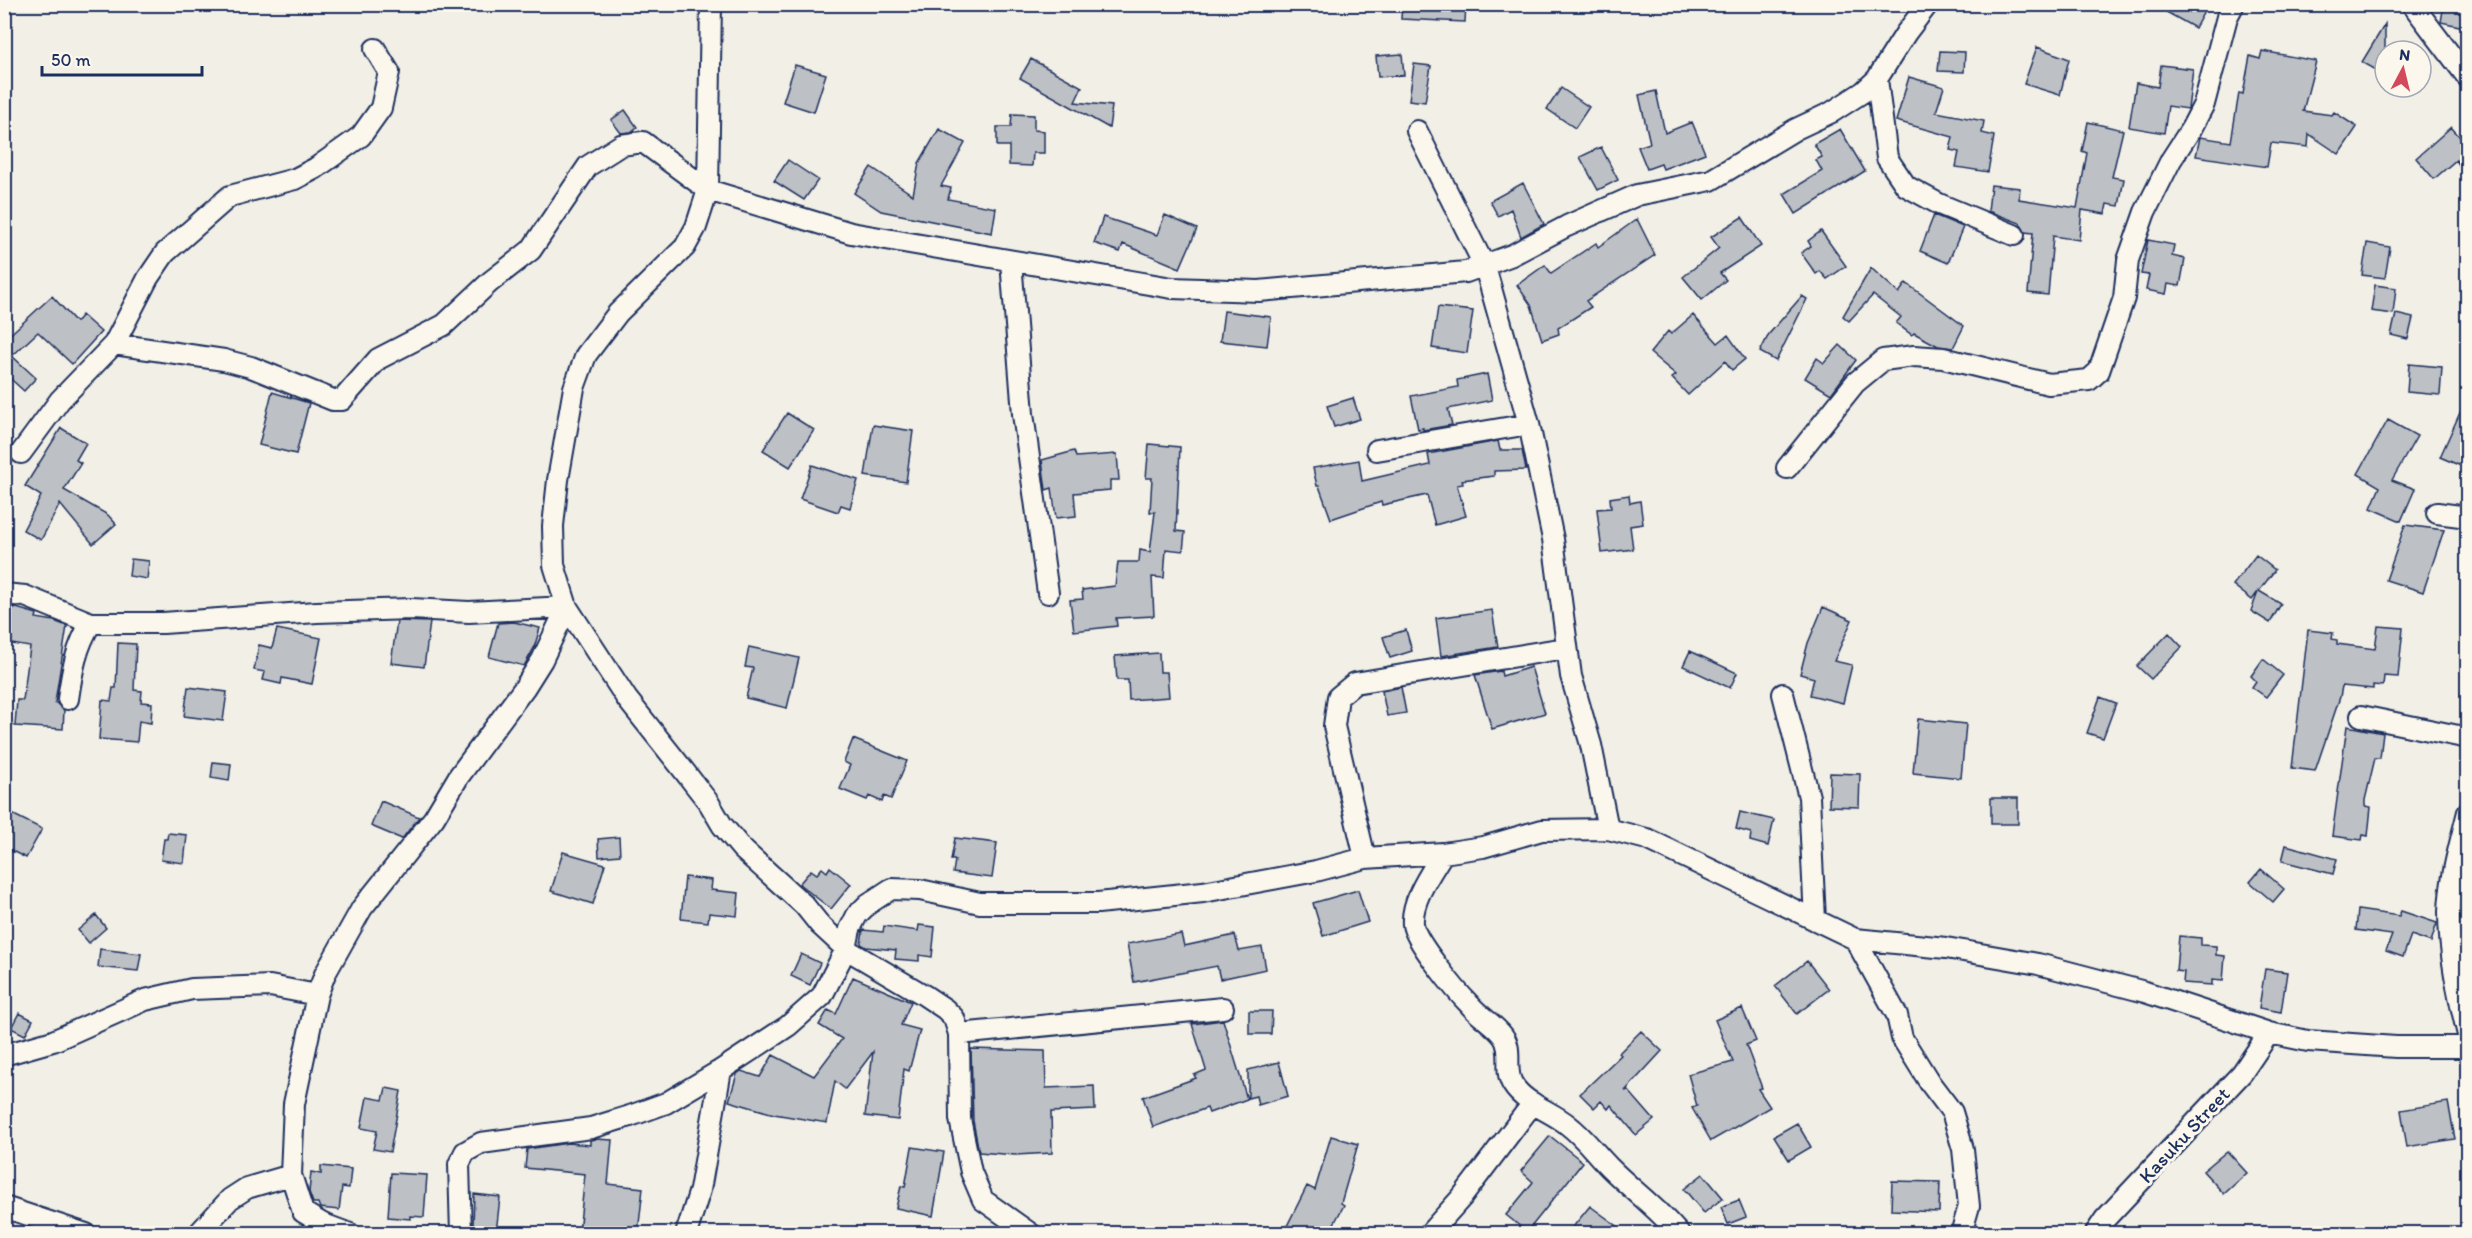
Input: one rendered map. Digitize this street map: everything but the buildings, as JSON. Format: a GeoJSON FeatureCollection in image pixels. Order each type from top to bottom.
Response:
{"type":"FeatureCollection","features":[{"type":"Feature","properties":{"kind":"street"},"geometry":{"type":"LineString","coordinates":[[711,4],[708,190],[696,227],[685,247],[618,313],[586,355],[574,388],[552,526],[554,565],[567,607],[627,699],[742,849],[804,905],[820,925],[846,949],[945,1009],[954,1018],[959,1034],[960,1119],[971,1172],[983,1200],[1031,1233]]}},
{"type":"Feature","properties":{"kind":"street"},"geometry":{"type":"LineString","coordinates":[[114,344],[224,360],[251,367],[338,401],[344,398],[378,359],[444,325],[490,282],[531,250],[588,166],[621,145],[643,141],[708,190],[851,233],[1172,288],[1259,291],[1466,272],[1485,267],[1637,195],[1711,180],[1796,129],[1832,112],[1877,79],[1906,33],[1928,4]]}},
{"type":"Feature","properties":{"kind":"street"},"geometry":{"type":"LineString","coordinates":[[1787,468],[1856,383],[1883,360],[1914,356],[1943,358],[2049,384],[2089,380],[2099,370],[2124,298],[2128,260],[2145,212],[2171,160],[2192,129],[2204,104],[2228,17],[2234,4]]}},
{"type":"Feature","properties":{"kind":"street"},"geometry":{"type":"LineString","coordinates":[[2412,4],[2468,78]]}},
{"type":"Feature","properties":{"kind":"street"},"geometry":{"type":"LineString","coordinates":[[21,453],[60,400],[114,344],[148,278],[165,253],[230,196],[295,179],[316,168],[361,136],[381,108],[389,72],[375,50]]}},
{"type":"Feature","properties":{"kind":"street"},"geometry":{"type":"LineString","coordinates":[[1877,79],[1887,158],[1906,186],[1939,204],[2014,235]]}},
{"type":"Feature","properties":{"kind":"street"},"geometry":{"type":"LineString","coordinates":[[1417,131],[1485,267],[1529,424],[1552,540],[1565,648],[1591,745],[1608,829]]}},
{"type":"Feature","properties":{"kind":"street"},"geometry":{"type":"LineString","coordinates":[[1011,261],[1023,414],[1048,593]]}},
{"type":"Feature","properties":{"kind":"street"},"geometry":{"type":"LineString","coordinates":[[1377,450],[1529,424]]}},
{"type":"Feature","properties":{"kind":"street"},"geometry":{"type":"LineString","coordinates":[[2437,513],[2468,517]]}},
{"type":"Feature","properties":{"kind":"street"},"geometry":{"type":"LineString","coordinates":[[4,594],[25,596],[91,623],[163,623],[317,612],[399,609],[469,612],[567,607]]}},
{"type":"Feature","properties":{"kind":"street"},"geometry":{"type":"LineString","coordinates":[[350,1233],[323,1224],[303,1212],[291,1175],[294,1104],[317,995],[325,974],[362,908],[434,818],[459,776],[525,687],[542,660],[567,607]]}},
{"type":"Feature","properties":{"kind":"street"},"geometry":{"type":"LineString","coordinates":[[68,699],[76,654],[81,638],[91,623]]}},
{"type":"Feature","properties":{"kind":"street"},"geometry":{"type":"LineString","coordinates":[[1365,858],[1334,726],[1338,697],[1355,683],[1565,648]]}},
{"type":"Feature","properties":{"kind":"street"},"geometry":{"type":"LineString","coordinates":[[1783,694],[1809,797],[1815,920]]}},
{"type":"Feature","properties":{"kind":"street"},"geometry":{"type":"LineString","coordinates":[[2361,716],[2468,738]]}},
{"type":"Feature","properties":{"kind":"street"},"geometry":{"type":"LineString","coordinates":[[2468,812],[2452,885],[2449,911],[2454,981],[2468,1035]]}},
{"type":"Feature","properties":{"kind":"street"},"geometry":{"type":"LineString","coordinates":[[461,1233],[459,1164],[465,1152],[481,1143],[591,1128],[630,1116],[666,1103],[721,1070],[788,1026],[822,996],[846,949],[850,929],[856,915],[891,889],[920,890],[980,903],[1098,903],[1203,892],[1316,871],[1365,858],[1443,853],[1483,847],[1542,830],[1608,829],[1647,840],[1855,939],[1946,948],[2038,964],[2145,992],[2269,1033],[2308,1041],[2396,1047],[2468,1047]]}},
{"type":"Feature","properties":{"kind":"street"},"geometry":{"type":"LineString","coordinates":[[1443,853],[1419,893],[1412,924],[1425,949],[1471,1007],[1505,1038],[1510,1054],[1509,1071],[1512,1084],[1533,1103],[1560,1118],[1580,1134],[1609,1167],[1669,1221],[1679,1233]]}},
{"type":"Feature","properties":{"kind":"street"},"geometry":{"type":"LineString","coordinates":[[1855,939],[1897,1014],[1902,1038],[1930,1083],[1952,1112],[1963,1149],[1969,1206],[1961,1233]]}},
{"type":"Feature","properties":{"kind":"street"},"geometry":{"type":"LineString","coordinates":[[4,1055],[53,1041],[145,1000],[192,990],[270,986],[317,995]]}},
{"type":"Feature","properties":{"kind":"street"},"geometry":{"type":"LineString","coordinates":[[959,1034],[1223,1008]]}},
{"type":"Feature","properties":{"kind":"street","name":"Kasuku Street"},"geometry":{"type":"LineString","coordinates":[[2096,1233],[2105,1219],[2242,1073],[2269,1033]]}},
{"type":"Feature","properties":{"kind":"street"},"geometry":{"type":"LineString","coordinates":[[683,1232],[700,1190],[721,1070]]}},
{"type":"Feature","properties":{"kind":"street"},"geometry":{"type":"LineString","coordinates":[[1429,1233],[1462,1197],[1533,1103]]}},
{"type":"Feature","properties":{"kind":"street"},"geometry":{"type":"LineString","coordinates":[[200,1233],[230,1199],[247,1188],[291,1175]]}},
{"type":"Feature","properties":{"kind":"street"},"geometry":{"type":"LineString","coordinates":[[4,1207],[86,1233]]}}]}
